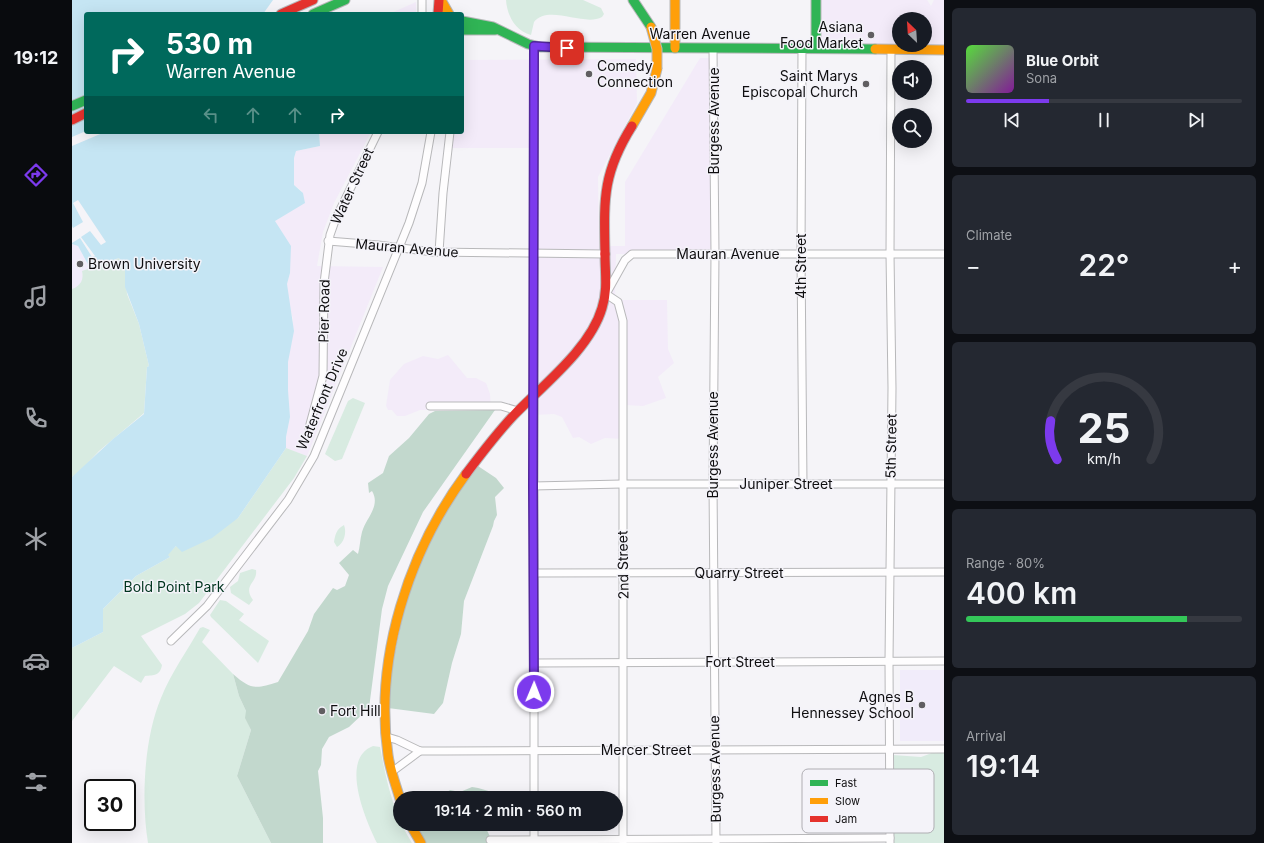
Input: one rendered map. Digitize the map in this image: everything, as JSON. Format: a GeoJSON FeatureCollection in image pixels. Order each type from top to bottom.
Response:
{"type":"FeatureCollection","features":[{"type":"Feature","properties":{"kind":"main road"},"geometry":{"type":"LineString","coordinates":[[286,12],[313,0]]}},
{"type":"Feature","properties":{"kind":"main road"},"geometry":{"type":"LineString","coordinates":[[318,12],[345,0]]}},
{"type":"Feature","properties":{"kind":"main road"},"geometry":{"type":"LineString","coordinates":[[438,12],[440,0]]}},
{"type":"Feature","properties":{"kind":"main road"},"geometry":{"type":"LineString","coordinates":[[440,0],[449,12]]}},
{"type":"Feature","properties":{"kind":"main road"},"geometry":{"type":"LineString","coordinates":[[398,791],[387,737],[386,683],[393,637],[414,568],[429,536],[462,480],[482,452],[583,341],[598,316],[606,294],[605,205],[609,172],[620,146],[650,97],[658,69],[657,49],[650,27],[641,10],[633,0]]}},
{"type":"Feature","properties":{"kind":"main road"},"geometry":{"type":"LineString","coordinates":[[675,0],[675,48]]}},
{"type":"Feature","properties":{"kind":"main road"},"geometry":{"type":"LineString","coordinates":[[816,0],[816,48]]}},
{"type":"Feature","properties":{"kind":"main road","name":"Warren Avenue"},"geometry":{"type":"LineString","coordinates":[[464,21],[485,24],[510,34],[524,44],[534,46],[944,50]]}},
{"type":"Feature","properties":{"kind":"main road"},"geometry":{"type":"LineString","coordinates":[[464,30],[499,30]]}},
{"type":"Feature","properties":{"kind":"main road"},"geometry":{"type":"LineString","coordinates":[[72,106],[84,101]]}},
{"type":"Feature","properties":{"kind":"main road"},"geometry":{"type":"LineString","coordinates":[[72,120],[84,115]]}},
{"type":"Feature","properties":{"kind":"main road"},"geometry":{"type":"LineString","coordinates":[[414,831],[421,843]]}},
{"type":"Feature","properties":{"kind":"street"},"geometry":{"type":"LineString","coordinates":[[422,0],[422,12]]}},
{"type":"Feature","properties":{"kind":"street"},"geometry":{"type":"LineString","coordinates":[[534,46],[534,791]]}},
{"type":"Feature","properties":{"kind":"street","name":"Burgess Avenue"},"geometry":{"type":"LineString","coordinates":[[713,48],[715,254],[713,483],[714,750],[716,842]]}},
{"type":"Feature","properties":{"kind":"street","name":"4th Street"},"geometry":{"type":"LineString","coordinates":[[802,48],[800,255],[804,485]]}},
{"type":"Feature","properties":{"kind":"street","name":"5th Street"},"geometry":{"type":"LineString","coordinates":[[891,50],[890,254],[892,388],[889,661],[891,769]]}},
{"type":"Feature","properties":{"kind":"street","name":"Water Street"},"geometry":{"type":"LineString","coordinates":[[328,241],[336,218],[377,134]]}},
{"type":"Feature","properties":{"kind":"street","name":"Waterfront Drive"},"geometry":{"type":"LineString","coordinates":[[171,641],[207,606],[288,500],[304,474],[325,433],[400,248],[420,190],[431,134]]}},
{"type":"Feature","properties":{"kind":"street"},"geometry":{"type":"LineString","coordinates":[[439,252],[443,193],[450,134]]}},
{"type":"Feature","properties":{"kind":"street","name":"Mauran Avenue"},"geometry":{"type":"LineString","coordinates":[[328,241],[439,252],[605,254]]}},
{"type":"Feature","properties":{"kind":"street","name":"Pier Road"},"geometry":{"type":"LineString","coordinates":[[310,428],[323,376],[324,292],[328,241]]}},
{"type":"Feature","properties":{"kind":"street","name":"Mauran Avenue"},"geometry":{"type":"LineString","coordinates":[[606,294],[625,260],[632,254],[944,254]]}},
{"type":"Feature","properties":{"kind":"street","name":"2nd Street"},"geometry":{"type":"LineString","coordinates":[[606,294],[618,302],[623,321],[623,841]]}},
{"type":"Feature","properties":{"kind":"street"},"geometry":{"type":"LineString","coordinates":[[430,406],[501,406],[518,411]]}},
{"type":"Feature","properties":{"kind":"street","name":"Juniper Street"},"geometry":{"type":"LineString","coordinates":[[533,486],[713,483],[804,485],[890,483],[944,484]]}},
{"type":"Feature","properties":{"kind":"street","name":"Quarry Street"},"geometry":{"type":"LineString","coordinates":[[535,573],[944,572]]}},
{"type":"Feature","properties":{"kind":"street","name":"Fort Street"},"geometry":{"type":"LineString","coordinates":[[535,662],[944,661]]}},
{"type":"Feature","properties":{"kind":"street","name":"Mercer Street"},"geometry":{"type":"LineString","coordinates":[[387,737],[420,750],[533,751],[944,749]]}},
{"type":"Feature","properties":{"kind":"street"},"geometry":{"type":"LineString","coordinates":[[393,771],[420,750]]}},
{"type":"Feature","properties":{"kind":"street"},"geometry":{"type":"LineString","coordinates":[[534,831],[534,842]]}},
{"type":"Feature","properties":{"kind":"street"},"geometry":{"type":"LineString","coordinates":[[490,840],[534,842],[890,841]]}},
{"type":"Feature","properties":{"kind":"shaded area"},"geometry":{"type":"Polygon","coordinates":[[[816,0],[927,0],[931,6],[934,0],[944,0],[944,49],[932,49],[932,12],[892,12],[892,49],[819,49],[816,0]]]}},
{"type":"Feature","properties":{"kind":"shaded area"},"geometry":{"type":"Polygon","coordinates":[[[416,2],[416,12],[394,12],[416,2]]]}},
{"type":"Feature","properties":{"kind":"shaded area"},"geometry":{"type":"Polygon","coordinates":[[[700,58],[715,58],[715,255],[616,254],[615,300],[667,300],[668,349],[674,363],[658,377],[666,398],[643,406],[625,405],[623,439],[605,438],[591,444],[579,437],[573,438],[562,417],[554,414],[535,415],[535,148],[444,148],[445,134],[464,134],[464,60],[636,59],[637,103],[598,177],[599,246],[625,246],[625,182],[700,58]]]}},
{"type":"Feature","properties":{"kind":"shaded area"},"geometry":{"type":"Polygon","coordinates":[[[319,134],[370,134],[334,203],[323,232],[317,266],[383,267],[307,456],[286,448],[286,437],[290,417],[288,362],[293,319],[288,300],[287,284],[290,273],[275,221],[284,215],[302,191],[294,185],[294,158],[296,151],[320,146],[319,134]]]}},
{"type":"Feature","properties":{"kind":"shaded area","name":"Brown University"},"geometry":{"type":"Polygon","coordinates":[[[72,244],[78,246],[90,268],[82,271],[84,282],[72,291],[72,244]]]}},
{"type":"Feature","properties":{"kind":"shaded area"},"geometry":{"type":"Polygon","coordinates":[[[448,355],[467,378],[476,378],[486,383],[490,394],[491,409],[420,410],[405,416],[397,416],[392,410],[388,410],[386,406],[390,380],[404,364],[423,356],[438,359],[448,355]]]}},
{"type":"Feature","properties":{"kind":"shaded area","name":"Agnes B Hennessey School"},"geometry":{"type":"Polygon","coordinates":[[[900,670],[944,670],[944,741],[900,741],[900,670]]]}},
{"type":"Feature","properties":{"kind":"green space"},"geometry":{"type":"Polygon","coordinates":[[[506,0],[583,0],[601,8],[604,14],[602,17],[595,19],[557,15],[540,17],[534,22],[531,35],[520,30],[513,22],[508,11],[506,0]]]}},
{"type":"Feature","properties":{"kind":"green space"},"geometry":{"type":"Polygon","coordinates":[[[119,258],[125,268],[127,294],[139,324],[149,366],[147,367],[144,413],[99,451],[81,470],[72,477],[72,289],[78,286],[81,282],[83,277],[82,271],[119,258]]]}},
{"type":"Feature","properties":{"kind":"green space"},"geometry":{"type":"Polygon","coordinates":[[[353,398],[365,403],[342,459],[335,461],[325,454],[348,401],[353,398]]]}},
{"type":"Feature","properties":{"kind":"green space"},"geometry":{"type":"Polygon","coordinates":[[[495,410],[423,512],[388,586],[382,609],[369,708],[349,727],[329,737],[322,749],[321,765],[318,771],[323,818],[323,843],[271,843],[237,776],[251,730],[245,718],[246,711],[239,696],[233,674],[245,683],[254,687],[278,682],[308,631],[314,614],[333,588],[337,590],[345,586],[349,575],[339,563],[353,550],[358,554],[362,532],[374,507],[374,496],[372,491],[369,493],[368,483],[383,473],[389,456],[409,438],[429,414],[435,411],[495,410]]]}},
{"type":"Feature","properties":{"kind":"green space","name":"Bold Point Park"},"geometry":{"type":"Polygon","coordinates":[[[286,448],[307,456],[294,478],[199,603],[185,614],[141,636],[162,665],[160,671],[156,674],[145,676],[141,683],[114,666],[72,721],[72,648],[103,632],[103,609],[136,576],[170,557],[167,555],[176,546],[238,518],[286,448]]]}},
{"type":"Feature","properties":{"kind":"green space"},"geometry":{"type":"Polygon","coordinates":[[[478,466],[496,478],[504,488],[495,497],[497,515],[464,601],[461,634],[452,663],[443,703],[434,714],[388,708],[387,691],[405,604],[432,534],[445,509],[478,466]]]}},
{"type":"Feature","properties":{"kind":"green space"},"geometry":{"type":"Polygon","coordinates":[[[344,525],[344,538],[337,547],[334,542],[335,535],[339,528],[344,525]]]}},
{"type":"Feature","properties":{"kind":"green space"},"geometry":{"type":"Polygon","coordinates":[[[252,569],[256,570],[256,574],[249,591],[253,600],[249,605],[231,593],[230,587],[238,581],[240,573],[252,569]]]}},
{"type":"Feature","properties":{"kind":"green space"},"geometry":{"type":"Polygon","coordinates":[[[220,600],[226,601],[244,614],[239,620],[269,641],[258,663],[211,617],[210,615],[220,600]]]}},
{"type":"Feature","properties":{"kind":"green space"},"geometry":{"type":"Polygon","coordinates":[[[203,627],[210,630],[202,642],[233,674],[239,696],[246,711],[246,719],[251,730],[237,776],[271,843],[148,843],[145,808],[146,769],[151,731],[155,714],[174,671],[200,628],[203,627]]]}},
{"type":"Feature","properties":{"kind":"green space"},"geometry":{"type":"Polygon","coordinates":[[[373,746],[380,747],[393,801],[393,831],[405,831],[412,843],[377,843],[367,820],[358,791],[356,777],[358,764],[363,753],[373,746]]]}},
{"type":"Feature","properties":{"kind":"green space"},"geometry":{"type":"Polygon","coordinates":[[[932,753],[944,753],[944,843],[893,843],[893,833],[934,833],[934,769],[893,769],[893,755],[921,757],[932,753]]]}},
{"type":"Feature","properties":{"kind":"green space"},"geometry":{"type":"Polygon","coordinates":[[[472,787],[488,791],[462,791],[472,787]]]}},
{"type":"Feature","properties":{"kind":"green space"},"geometry":{"type":"Polygon","coordinates":[[[418,831],[487,831],[493,843],[424,843],[418,831]]]}},
{"type":"Feature","properties":{"kind":"water"},"geometry":{"type":"Polygon","coordinates":[[[72,0],[273,0],[264,12],[84,12],[84,134],[319,134],[320,146],[296,151],[294,158],[294,185],[303,193],[305,203],[275,221],[291,246],[290,273],[287,284],[294,331],[288,362],[290,417],[286,437],[286,448],[238,518],[212,538],[182,552],[176,546],[168,555],[170,557],[136,576],[103,609],[103,632],[72,648],[72,477],[113,439],[144,414],[147,367],[149,366],[139,324],[125,287],[125,268],[119,258],[90,268],[78,246],[72,244],[72,0]]]}},
{"type":"Feature","properties":{"kind":"pier"},"geometry":{"type":"Polygon","coordinates":[[[84,132],[84,134],[100,134],[72,146],[72,137],[84,132]]]}},
{"type":"Feature","properties":{"kind":"pier"},"geometry":{"type":"Polygon","coordinates":[[[78,200],[106,242],[101,245],[90,231],[81,237],[95,256],[92,257],[80,238],[72,243],[72,226],[73,228],[83,222],[73,203],[78,200]]]}},
{"type":"Feature","properties":{"kind":"traffic: fast"},"geometry":{"type":"LineString","coordinates":[[318,12],[345,0]]}},
{"type":"Feature","properties":{"kind":"traffic: fast"},"geometry":{"type":"LineString","coordinates":[[633,0],[651,27]]}},
{"type":"Feature","properties":{"kind":"traffic: fast"},"geometry":{"type":"LineString","coordinates":[[816,0],[816,48]]}},
{"type":"Feature","properties":{"kind":"traffic: fast"},"geometry":{"type":"LineString","coordinates":[[464,21],[493,27],[528,44],[540,47],[875,49]]}},
{"type":"Feature","properties":{"kind":"traffic: fast"},"geometry":{"type":"LineString","coordinates":[[464,30],[495,30]]}},
{"type":"Feature","properties":{"kind":"traffic: fast"},"geometry":{"type":"LineString","coordinates":[[72,106],[84,101]]}},
{"type":"Feature","properties":{"kind":"traffic: slow"},"geometry":{"type":"LineString","coordinates":[[441,0],[448,12]]}},
{"type":"Feature","properties":{"kind":"traffic: slow"},"geometry":{"type":"LineString","coordinates":[[675,0],[675,48]]}},
{"type":"Feature","properties":{"kind":"traffic: slow"},"geometry":{"type":"LineString","coordinates":[[651,27],[657,49],[657,69]]}},
{"type":"Feature","properties":{"kind":"traffic: slow"},"geometry":{"type":"LineString","coordinates":[[875,49],[944,50]]}},
{"type":"Feature","properties":{"kind":"traffic: slow"},"geometry":{"type":"LineString","coordinates":[[632,126],[651,93],[657,69]]}},
{"type":"Feature","properties":{"kind":"traffic: slow"},"geometry":{"type":"LineString","coordinates":[[398,791],[389,761],[385,718],[386,681],[391,644],[400,607],[413,571],[428,537],[446,504],[466,474]]}},
{"type":"Feature","properties":{"kind":"traffic: slow"},"geometry":{"type":"LineString","coordinates":[[414,831],[421,843]]}},
{"type":"Feature","properties":{"kind":"traffic: jam"},"geometry":{"type":"LineString","coordinates":[[286,12],[313,0]]}},
{"type":"Feature","properties":{"kind":"traffic: jam"},"geometry":{"type":"LineString","coordinates":[[438,12],[439,0]]}},
{"type":"Feature","properties":{"kind":"traffic: jam"},"geometry":{"type":"LineString","coordinates":[[72,120],[84,114]]}},
{"type":"Feature","properties":{"kind":"traffic: jam"},"geometry":{"type":"LineString","coordinates":[[605,254],[605,202],[610,173],[622,143],[632,126]]}},
{"type":"Feature","properties":{"kind":"traffic: jam"},"geometry":{"type":"LineString","coordinates":[[466,474],[508,422],[564,366],[587,338],[596,323],[604,301],[606,281],[605,254]]}},
{"type":"Feature","properties":{"kind":"place","name":"Asiana Food Market"},"geometry":{"type":"Point","coordinates":[871,35]}},
{"type":"Feature","properties":{"kind":"place","name":"Comedy Connection"},"geometry":{"type":"Point","coordinates":[589,74]}},
{"type":"Feature","properties":{"kind":"place","name":"Saint Marys Episcopal Church"},"geometry":{"type":"Point","coordinates":[866,84]}},
{"type":"Feature","properties":{"kind":"place","name":"Brown University"},"geometry":{"type":"Point","coordinates":[80,264]}},
{"type":"Feature","properties":{"kind":"place","name":"Agnes B Hennessey School"},"geometry":{"type":"Point","coordinates":[922,705]}},
{"type":"Feature","properties":{"kind":"place","name":"Fort Hill"},"geometry":{"type":"Point","coordinates":[322,711]}},
{"type":"Feature","properties":{"kind":"route"},"geometry":{"type":"LineString","coordinates":[[534,692],[534,46],[567,48]]}}]}
